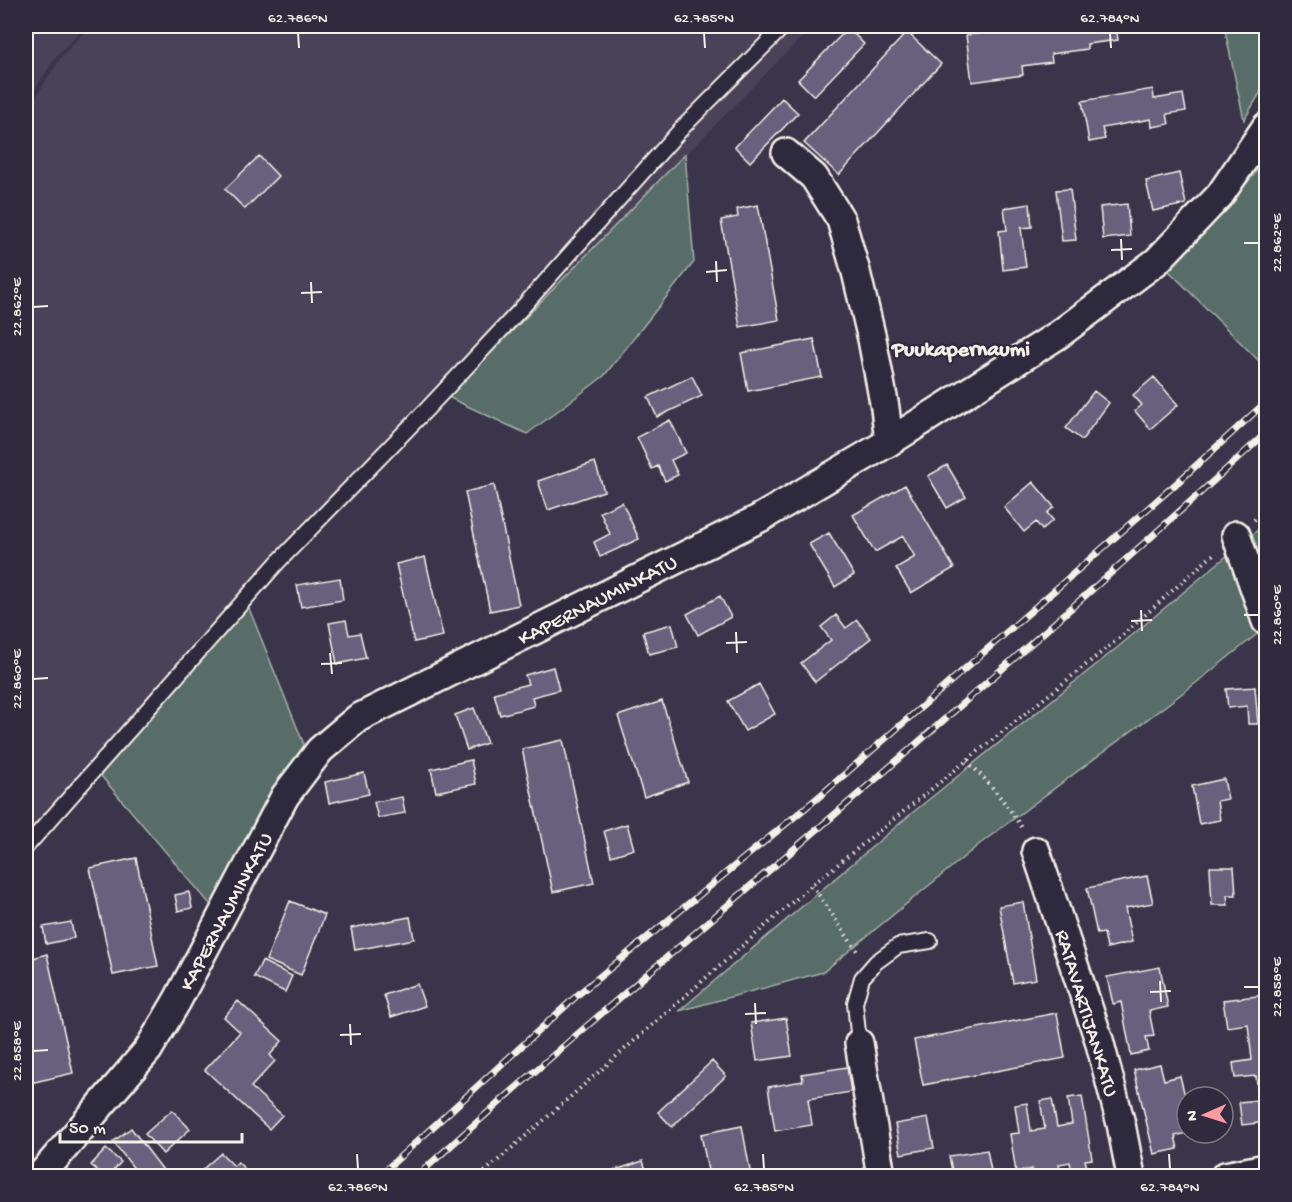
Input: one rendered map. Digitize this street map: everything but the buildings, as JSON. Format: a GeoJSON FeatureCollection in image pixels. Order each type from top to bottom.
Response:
{"type":"FeatureCollection","features":[{"type":"Feature","properties":{"kind":"street","name":"KAPERNAUMINKATU"},"geometry":{"type":"LineString","coordinates":[[39,1176],[148,1050],[177,1001],[285,796],[320,750],[358,718],[760,518],[889,442],[1058,335],[1157,261],[1220,195],[1266,127]]}},
{"type":"Feature","properties":{"kind":"street"},"geometry":{"type":"LineString","coordinates":[[786,153],[814,177],[841,220],[872,339],[889,442]]}},
{"type":"Feature","properties":{"kind":"street"},"geometry":{"type":"LineString","coordinates":[[1236,535],[1266,621]]}},
{"type":"Feature","properties":{"kind":"street","name":"RATAVARTIJANKATU"},"geometry":{"type":"LineString","coordinates":[[1036,851],[1099,1040],[1121,1124],[1131,1176]]}},
{"type":"Feature","properties":{"kind":"street"},"geometry":{"type":"LineString","coordinates":[[859,1043],[881,1176]]}},
{"type":"Feature","properties":{"kind":"street"},"geometry":{"type":"LineString","coordinates":[[1226,1176],[1266,1168]]}},
{"type":"Feature","properties":{"kind":"lane"},"geometry":{"type":"LineString","coordinates":[[26,847],[277,563],[435,401],[683,127],[784,26]]}},
{"type":"Feature","properties":{"kind":"lane"},"geometry":{"type":"LineString","coordinates":[[859,1043],[855,1003],[862,978],[876,962],[898,946],[930,941]]}},
{"type":"Feature","properties":{"kind":"path"},"geometry":{"type":"LineString","coordinates":[[480,1176],[812,885],[1118,639],[1266,508]]}},
{"type":"Feature","properties":{"kind":"path"},"geometry":{"type":"LineString","coordinates":[[967,760],[990,782],[1036,851]]}},
{"type":"Feature","properties":{"kind":"path"},"geometry":{"type":"LineString","coordinates":[[812,885],[858,951],[867,971]]}},
{"type":"Feature","properties":{"kind":"shaded area"},"geometry":{"type":"Polygon","coordinates":[[[26,26],[86,26],[57,55],[26,103],[26,26]]]}},
{"type":"Feature","properties":{"kind":"shaded area"},"geometry":{"type":"Polygon","coordinates":[[[90,26],[813,26],[246,601],[26,851],[26,112],[62,56],[90,26]]]}},
{"type":"Feature","properties":{"kind":"green space"},"geometry":{"type":"Polygon","coordinates":[[[1224,26],[1266,26],[1266,83],[1244,120],[1224,26]]]}},
{"type":"Feature","properties":{"kind":"green space"},"geometry":{"type":"Polygon","coordinates":[[[685,154],[694,262],[604,376],[527,434],[448,397],[685,154]]]}},
{"type":"Feature","properties":{"kind":"green space"},"geometry":{"type":"Polygon","coordinates":[[[1266,155],[1266,368],[1168,270],[1253,176],[1266,155]]]}},
{"type":"Feature","properties":{"kind":"green space"},"geometry":{"type":"Polygon","coordinates":[[[1266,523],[1266,627],[1196,683],[981,843],[823,972],[679,1011],[912,813],[1118,647],[1266,523]]]}},
{"type":"Feature","properties":{"kind":"green space"},"geometry":{"type":"Polygon","coordinates":[[[246,601],[305,747],[274,792],[215,910],[96,770],[246,601]]]}},
{"type":"Feature","properties":{"kind":"railway"},"geometry":{"type":"LineString","coordinates":[[379,1176],[581,992],[821,795],[1266,402]]}},
{"type":"Feature","properties":{"kind":"railway"},"geometry":{"type":"LineString","coordinates":[[417,1176],[571,1039],[997,674],[1266,433]]}},
{"type":"Feature","properties":{"kind":"district","name":"Puukapernaumi"},"geometry":{"type":"Point","coordinates":[961,347]}}]}
